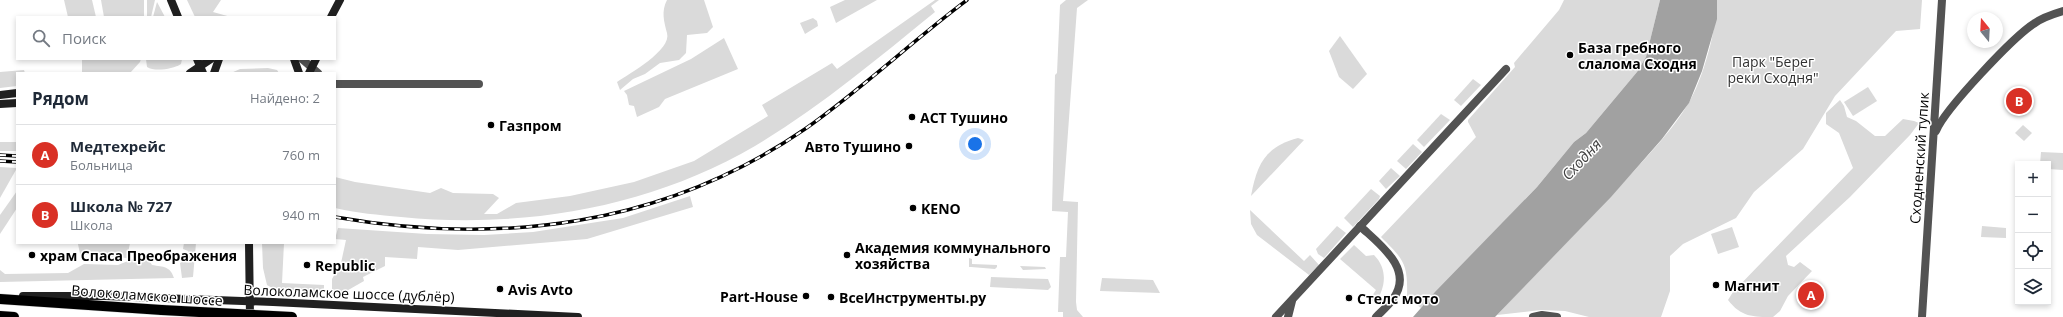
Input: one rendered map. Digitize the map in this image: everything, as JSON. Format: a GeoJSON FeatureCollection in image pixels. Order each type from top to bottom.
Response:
{"type":"FeatureCollection","features":[{"type":"Feature","properties":{"kind":"main road"},"geometry":{"type":"LineString","coordinates":[[171,0],[178,16]]}},
{"type":"Feature","properties":{"kind":"main road"},"geometry":{"type":"LineString","coordinates":[[332,16],[340,0]]}},
{"type":"Feature","properties":{"kind":"main road"},"geometry":{"type":"LineString","coordinates":[[191,72],[209,60]]}},
{"type":"Feature","properties":{"kind":"main road"},"geometry":{"type":"LineString","coordinates":[[214,72],[219,60]]}},
{"type":"Feature","properties":{"kind":"main road"},"geometry":{"type":"LineString","coordinates":[[294,60],[299,72]]}},
{"type":"Feature","properties":{"kind":"main road"},"geometry":{"type":"LineString","coordinates":[[313,71],[316,60]]}},
{"type":"Feature","properties":{"kind":"main road"},"geometry":{"type":"LineString","coordinates":[[0,95],[16,94]]}},
{"type":"Feature","properties":{"kind":"main road"},"geometry":{"type":"LineString","coordinates":[[0,104],[16,103]]}},
{"type":"Feature","properties":{"kind":"main road"},"geometry":{"type":"LineString","coordinates":[[250,244],[250,317]]}},
{"type":"Feature","properties":{"kind":"main road","name":"Волоколамское шоссе (дублёр)"},"geometry":{"type":"LineString","coordinates":[[0,298],[105,296],[457,310],[578,317]]}},
{"type":"Feature","properties":{"kind":"main road","name":"Волоколамское шоссе"},"geometry":{"type":"LineString","coordinates":[[0,298],[162,310],[292,317]]}},
{"type":"Feature","properties":{"kind":"main road"},"geometry":{"type":"LineString","coordinates":[[0,316],[14,317]]}},
{"type":"Feature","properties":{"kind":"street","name":"Сходненский тупик"},"geometry":{"type":"LineString","coordinates":[[1922,317],[1942,0]]}},
{"type":"Feature","properties":{"kind":"street"},"geometry":{"type":"LineString","coordinates":[[1934,136],[1946,112],[2014,40],[2034,23],[2063,11]]}},
{"type":"Feature","properties":{"kind":"street"},"geometry":{"type":"LineString","coordinates":[[303,60],[313,71]]}},
{"type":"Feature","properties":{"kind":"street"},"geometry":{"type":"LineString","coordinates":[[1276,317],[1506,69]]}},
{"type":"Feature","properties":{"kind":"street"},"geometry":{"type":"LineString","coordinates":[[336,84],[479,84]]}},
{"type":"Feature","properties":{"kind":"street"},"geometry":{"type":"LineString","coordinates":[[1360,226],[1395,260],[1400,275],[1400,283],[1393,299],[1376,317]]}},
{"type":"Feature","properties":{"kind":"street"},"geometry":{"type":"LineString","coordinates":[[1288,317],[1290,305],[1296,294]]}},
{"type":"Feature","properties":{"kind":"street"},"geometry":{"type":"LineString","coordinates":[[1533,317],[1542,315],[1557,317]]}},
{"type":"Feature","properties":{"kind":"green space"},"geometry":{"type":"Polygon","coordinates":[[[64,0],[92,0],[96,16],[68,16],[64,0]]]}},
{"type":"Feature","properties":{"kind":"green space"},"geometry":{"type":"Polygon","coordinates":[[[101,0],[144,0],[144,16],[104,16],[101,0]]]}},
{"type":"Feature","properties":{"kind":"green space"},"geometry":{"type":"Polygon","coordinates":[[[147,0],[155,0],[151,16],[147,16],[147,0]]]}},
{"type":"Feature","properties":{"kind":"green space"},"geometry":{"type":"Polygon","coordinates":[[[187,0],[221,0],[213,12],[227,16],[195,16],[187,0]]]}},
{"type":"Feature","properties":{"kind":"green space"},"geometry":{"type":"Polygon","coordinates":[[[667,0],[704,0],[713,27],[707,33],[687,35],[686,53],[679,60],[660,63],[645,74],[633,79],[620,90],[617,82],[657,54],[667,40],[664,13],[667,0]]]}},
{"type":"Feature","properties":{"kind":"green space"},"geometry":{"type":"Polygon","coordinates":[[[845,0],[877,0],[836,23],[830,7],[845,0]]]}},
{"type":"Feature","properties":{"kind":"green space"},"geometry":{"type":"Polygon","coordinates":[[[935,0],[939,0],[931,6],[935,12],[802,116],[755,146],[714,167],[672,185],[628,199],[584,209],[538,216],[492,220],[447,220],[401,217],[359,213],[336,208],[336,177],[355,182],[430,193],[441,188],[453,193],[493,194],[499,198],[484,214],[497,214],[516,203],[570,196],[634,182],[694,161],[768,116],[762,105],[832,63],[837,69],[935,0]]]}},
{"type":"Feature","properties":{"kind":"green space"},"geometry":{"type":"Polygon","coordinates":[[[1066,0],[1088,0],[1077,8],[1063,201],[1078,202],[1076,302],[1077,310],[1083,317],[1063,317],[1063,312],[1058,312],[1060,257],[1066,257],[1068,212],[1052,211],[1055,75],[1057,73],[1060,5],[1066,0]]]}},
{"type":"Feature","properties":{"kind":"green space"},"geometry":{"type":"Polygon","coordinates":[[[1564,0],[1660,0],[1646,57],[1637,72],[1586,133],[1574,142],[1537,187],[1421,308],[1407,297],[1407,277],[1403,263],[1395,251],[1381,237],[1476,137],[1468,120],[1515,67],[1514,63],[1559,10],[1564,0]]]}},
{"type":"Feature","properties":{"kind":"green space","name":"Парк \"Берег реки Сходня\""},"geometry":{"type":"Polygon","coordinates":[[[1717,0],[1922,0],[1920,29],[1896,31],[1835,96],[1803,149],[1754,192],[1736,218],[1683,244],[1670,256],[1670,291],[1661,317],[1589,317],[1565,311],[1541,310],[1497,315],[1616,190],[1662,140],[1676,122],[1694,94],[1704,68],[1715,25],[1717,0]]]}},
{"type":"Feature","properties":{"kind":"green space"},"geometry":{"type":"Polygon","coordinates":[[[157,2],[164,16],[153,16],[157,2]]]}},
{"type":"Feature","properties":{"kind":"green space"},"geometry":{"type":"Polygon","coordinates":[[[813,18],[817,21],[818,26],[805,34],[800,23],[813,18]]]}},
{"type":"Feature","properties":{"kind":"green space"},"geometry":{"type":"Polygon","coordinates":[[[1340,36],[1367,74],[1353,89],[1339,77],[1329,51],[1340,36]]]}},
{"type":"Feature","properties":{"kind":"green space"},"geometry":{"type":"Polygon","coordinates":[[[724,38],[738,69],[665,99],[659,107],[637,117],[634,106],[629,105],[627,95],[624,91],[691,59],[724,38]]]}},
{"type":"Feature","properties":{"kind":"green space"},"geometry":{"type":"Polygon","coordinates":[[[82,60],[141,60],[131,72],[82,72],[82,60]]]}},
{"type":"Feature","properties":{"kind":"green space"},"geometry":{"type":"Polygon","coordinates":[[[146,60],[182,60],[181,64],[178,66],[169,68],[159,70],[150,69],[147,67],[146,60]]]}},
{"type":"Feature","properties":{"kind":"green space"},"geometry":{"type":"Polygon","coordinates":[[[268,68],[277,70],[278,72],[233,72],[240,69],[268,68]]]}},
{"type":"Feature","properties":{"kind":"green space"},"geometry":{"type":"Polygon","coordinates":[[[24,70],[25,72],[16,72],[16,86],[0,88],[0,72],[24,70]]]}},
{"type":"Feature","properties":{"kind":"green space"},"geometry":{"type":"Polygon","coordinates":[[[1473,79],[1481,85],[1461,106],[1454,100],[1473,79]]]}},
{"type":"Feature","properties":{"kind":"green space"},"geometry":{"type":"Polygon","coordinates":[[[1868,87],[1877,101],[1853,116],[1844,102],[1868,87]]]}},
{"type":"Feature","properties":{"kind":"green space"},"geometry":{"type":"Polygon","coordinates":[[[1840,100],[1844,106],[1847,117],[1856,121],[1875,136],[1885,136],[1903,119],[1919,123],[1910,135],[1850,197],[1786,256],[1788,265],[1794,267],[1800,262],[1812,271],[1788,296],[1780,311],[1773,317],[1759,317],[1743,313],[1733,306],[1728,300],[1733,292],[1853,168],[1839,133],[1826,124],[1826,113],[1840,100]]]}},
{"type":"Feature","properties":{"kind":"green space"},"geometry":{"type":"Polygon","coordinates":[[[1441,114],[1450,120],[1424,147],[1417,140],[1441,114]]]}},
{"type":"Feature","properties":{"kind":"green space"},"geometry":{"type":"Polygon","coordinates":[[[2023,125],[2032,133],[2024,141],[2015,133],[2023,125]]]}},
{"type":"Feature","properties":{"kind":"green space"},"geometry":{"type":"Polygon","coordinates":[[[1298,138],[1304,140],[1251,196],[1256,175],[1264,158],[1278,146],[1298,138]]]}},
{"type":"Feature","properties":{"kind":"green space"},"geometry":{"type":"Polygon","coordinates":[[[0,142],[16,142],[16,151],[0,151],[0,142]]]}},
{"type":"Feature","properties":{"kind":"green space"},"geometry":{"type":"Polygon","coordinates":[[[1413,144],[1422,152],[1406,169],[1397,161],[1413,144]]]}},
{"type":"Feature","properties":{"kind":"green space"},"geometry":{"type":"Polygon","coordinates":[[[2041,152],[2063,153],[2063,170],[2051,169],[2051,161],[2040,161],[2041,152]]]}},
{"type":"Feature","properties":{"kind":"green space"},"geometry":{"type":"Polygon","coordinates":[[[0,167],[16,168],[16,170],[0,198],[0,167]]]}},
{"type":"Feature","properties":{"kind":"green space"},"geometry":{"type":"Polygon","coordinates":[[[1391,168],[1400,176],[1386,189],[1379,181],[1391,168]]]}},
{"type":"Feature","properties":{"kind":"green space"},"geometry":{"type":"Polygon","coordinates":[[[1371,189],[1380,196],[1379,199],[1353,227],[1344,218],[1371,189]]]}},
{"type":"Feature","properties":{"kind":"green space"},"geometry":{"type":"Polygon","coordinates":[[[16,192],[16,210],[0,234],[0,215],[16,192]]]}},
{"type":"Feature","properties":{"kind":"green space"},"geometry":{"type":"Polygon","coordinates":[[[690,196],[693,207],[587,239],[458,250],[418,247],[417,259],[385,257],[385,266],[363,277],[364,281],[343,293],[332,292],[332,279],[341,263],[346,240],[336,239],[338,228],[427,234],[484,235],[533,232],[623,218],[690,196]]]}},
{"type":"Feature","properties":{"kind":"green space"},"geometry":{"type":"Polygon","coordinates":[[[1250,210],[1304,261],[1310,255],[1319,265],[1309,275],[1257,235],[1251,224],[1250,210]]]}},
{"type":"Feature","properties":{"kind":"green space"},"geometry":{"type":"Polygon","coordinates":[[[1337,226],[1346,233],[1324,258],[1318,254],[1316,249],[1337,226]]]}},
{"type":"Feature","properties":{"kind":"green space"},"geometry":{"type":"Polygon","coordinates":[[[1982,226],[2006,228],[2006,238],[1981,237],[1982,226]]]}},
{"type":"Feature","properties":{"kind":"green space"},"geometry":{"type":"Polygon","coordinates":[[[1732,227],[1739,247],[1718,254],[1711,234],[1732,227]]]}},
{"type":"Feature","properties":{"kind":"green space"},"geometry":{"type":"Polygon","coordinates":[[[78,244],[130,244],[127,258],[80,254],[78,244]]]}},
{"type":"Feature","properties":{"kind":"green space"},"geometry":{"type":"Polygon","coordinates":[[[184,244],[196,244],[193,277],[182,278],[180,263],[188,259],[188,251],[183,249],[184,244]]]}},
{"type":"Feature","properties":{"kind":"green space"},"geometry":{"type":"Polygon","coordinates":[[[262,244],[284,244],[282,283],[324,285],[324,290],[320,292],[274,289],[267,285],[263,268],[262,244]]]}},
{"type":"Feature","properties":{"kind":"green space"},"geometry":{"type":"Polygon","coordinates":[[[1354,245],[1366,256],[1374,255],[1382,266],[1384,279],[1383,285],[1379,297],[1375,303],[1370,299],[1376,290],[1340,259],[1354,245]]]}},
{"type":"Feature","properties":{"kind":"green space"},"geometry":{"type":"Polygon","coordinates":[[[138,257],[148,259],[152,265],[168,269],[171,271],[174,278],[0,282],[0,270],[5,274],[68,273],[84,264],[118,265],[138,257]]]}},
{"type":"Feature","properties":{"kind":"green space"},"geometry":{"type":"Polygon","coordinates":[[[969,258],[972,259],[972,264],[997,265],[997,267],[995,269],[969,267],[969,258]]]}},
{"type":"Feature","properties":{"kind":"green space"},"geometry":{"type":"Polygon","coordinates":[[[1020,266],[1045,267],[1046,269],[1023,270],[1020,266]]]}},
{"type":"Feature","properties":{"kind":"green space"},"geometry":{"type":"Polygon","coordinates":[[[991,277],[1048,279],[1051,287],[1048,290],[990,287],[991,277]]]}},
{"type":"Feature","properties":{"kind":"green space"},"geometry":{"type":"Polygon","coordinates":[[[1102,278],[1153,280],[1160,293],[1100,291],[1102,278]]]}},
{"type":"Feature","properties":{"kind":"water","name":"Сходня"},"geometry":{"type":"Polygon","coordinates":[[[1660,0],[1717,0],[1717,19],[1702,71],[1689,103],[1662,139],[1611,197],[1495,317],[1413,317],[1435,292],[1537,187],[1574,142],[1586,133],[1637,72],[1646,57],[1660,0]]]}},
{"type":"Feature","properties":{"kind":"railway"},"geometry":{"type":"LineString","coordinates":[[336,217],[397,226],[459,229],[519,227],[579,220],[638,207],[695,188],[751,162],[805,129],[847,98],[967,0]]}},
{"type":"Feature","properties":{"kind":"railway"},"geometry":{"type":"LineString","coordinates":[[0,155],[16,156]]}},
{"type":"Feature","properties":{"kind":"railway"},"geometry":{"type":"LineString","coordinates":[[0,161],[16,162]]}},
{"type":"Feature","properties":{"kind":"place","name":"База гребного слалома Сходня"},"geometry":{"type":"Point","coordinates":[1570,55]}},
{"type":"Feature","properties":{"kind":"place","name":"Школа № 727"},"geometry":{"type":"Point","coordinates":[2019,101]}},
{"type":"Feature","properties":{"kind":"place","name":"АСТ Тушино"},"geometry":{"type":"Point","coordinates":[912,117]}},
{"type":"Feature","properties":{"kind":"place","name":"Газпром"},"geometry":{"type":"Point","coordinates":[491,125]}},
{"type":"Feature","properties":{"kind":"place","name":"Авто Тушино"},"geometry":{"type":"Point","coordinates":[909,146]}},
{"type":"Feature","properties":{"kind":"place","name":"KENO"},"geometry":{"type":"Point","coordinates":[913,208]}},
{"type":"Feature","properties":{"kind":"place","name":"храм Спаса Преображения"},"geometry":{"type":"Point","coordinates":[32,255]}},
{"type":"Feature","properties":{"kind":"place","name":"Академия коммунального хозяйства"},"geometry":{"type":"Point","coordinates":[847,255]}},
{"type":"Feature","properties":{"kind":"place","name":"Republic"},"geometry":{"type":"Point","coordinates":[307,265]}},
{"type":"Feature","properties":{"kind":"place","name":"Магнит"},"geometry":{"type":"Point","coordinates":[1716,285]}},
{"type":"Feature","properties":{"kind":"place","name":"Avis Avto"},"geometry":{"type":"Point","coordinates":[500,289]}},
{"type":"Feature","properties":{"kind":"place","name":"Медтехрейс"},"geometry":{"type":"Point","coordinates":[1811,295]}},
{"type":"Feature","properties":{"kind":"place","name":"Part-House"},"geometry":{"type":"Point","coordinates":[806,296]}},
{"type":"Feature","properties":{"kind":"place","name":"ВсеИнструменты.ру"},"geometry":{"type":"Point","coordinates":[831,297]}},
{"type":"Feature","properties":{"kind":"place","name":"Стелс мото"},"geometry":{"type":"Point","coordinates":[1349,298]}}]}
